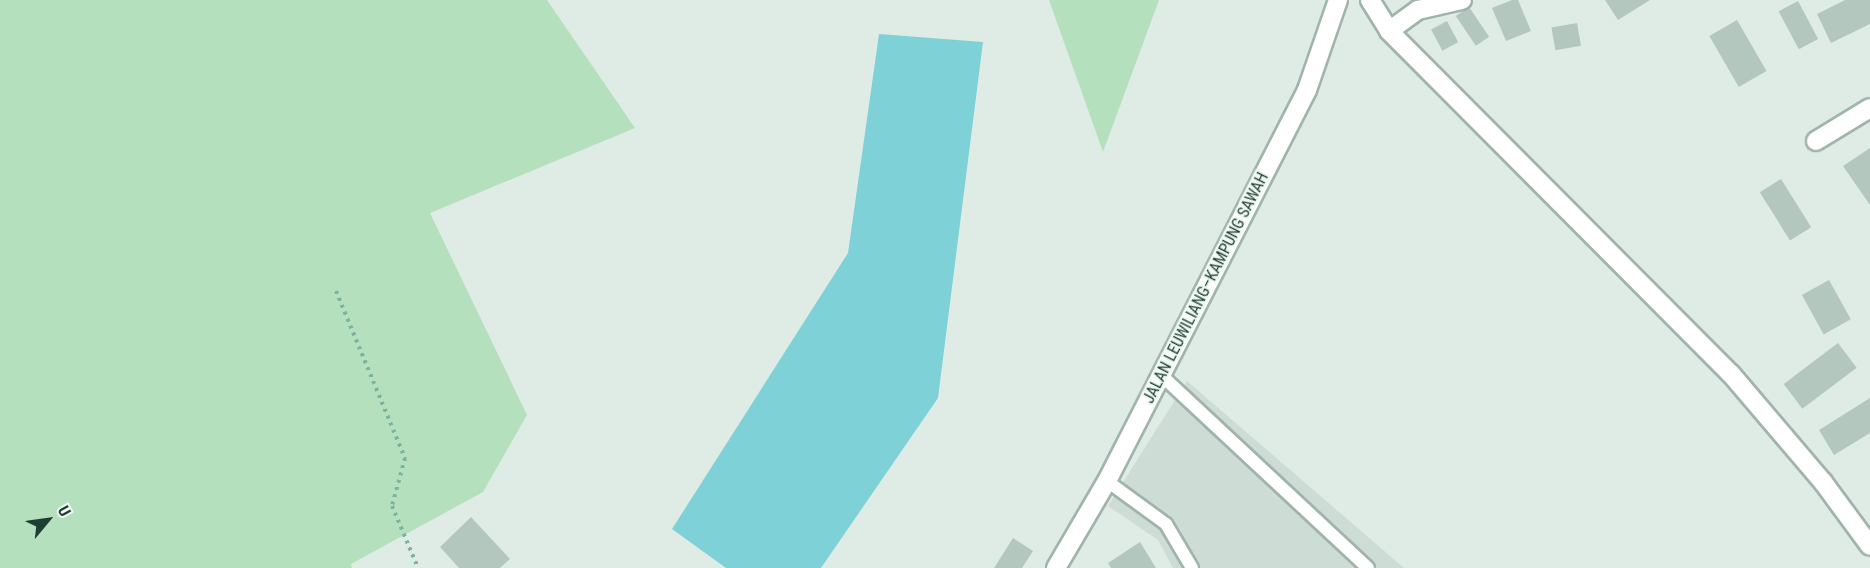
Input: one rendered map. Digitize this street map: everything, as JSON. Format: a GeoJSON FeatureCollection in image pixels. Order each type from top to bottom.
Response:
{"type":"FeatureCollection","features":[{"type":"Feature","properties":{"kind":"street","name":"JALAN LEUWILIANG–KAMPUNG SAWAH"},"geometry":{"type":"LineString","coordinates":[[1056,568],[1107,481],[1307,90],[1338,0]]}},
{"type":"Feature","properties":{"kind":"street"},"geometry":{"type":"LineString","coordinates":[[1370,0],[1389,31],[1731,374],[1823,482],[1870,546]]}},
{"type":"Feature","properties":{"kind":"street"},"geometry":{"type":"LineString","coordinates":[[1389,31],[1418,10],[1462,0]]}},
{"type":"Feature","properties":{"kind":"street"},"geometry":{"type":"LineString","coordinates":[[1816,141],[1870,108]]}},
{"type":"Feature","properties":{"kind":"lane"},"geometry":{"type":"LineString","coordinates":[[1161,375],[1368,568]]}},
{"type":"Feature","properties":{"kind":"lane"},"geometry":{"type":"LineString","coordinates":[[1107,481],[1166,524],[1192,568]]}},
{"type":"Feature","properties":{"kind":"path"},"geometry":{"type":"LineString","coordinates":[[336,291],[405,458],[392,506],[418,568]]}},
{"type":"Feature","properties":{"kind":"shaded area"},"geometry":{"type":"Polygon","coordinates":[[[1187,381],[1404,568],[1173,568],[1158,540],[1108,506],[1187,381]]]}},
{"type":"Feature","properties":{"kind":"green space"},"geometry":{"type":"Polygon","coordinates":[[[0,0],[547,0],[635,128],[430,213],[527,415],[483,492],[351,564],[352,568],[0,568],[0,0]]]}},
{"type":"Feature","properties":{"kind":"green space"},"geometry":{"type":"Polygon","coordinates":[[[1049,0],[1159,0],[1103,152],[1049,0]]]}},
{"type":"Feature","properties":{"kind":"water"},"geometry":{"type":"Polygon","coordinates":[[[879,34],[983,42],[938,398],[821,568],[726,568],[672,529],[848,253],[879,34]]]}},
{"type":"Feature","properties":{"kind":"building"},"geometry":{"type":"Polygon","coordinates":[[[1518,0],[1531,31],[1506,41],[1492,8],[1518,0]]]}},
{"type":"Feature","properties":{"kind":"building"},"geometry":{"type":"Polygon","coordinates":[[[1605,0],[1650,0],[1618,20],[1605,0]]]}},
{"type":"Feature","properties":{"kind":"building"},"geometry":{"type":"Polygon","coordinates":[[[1845,0],[1870,0],[1870,24],[1831,43],[1817,14],[1845,0]]]}},
{"type":"Feature","properties":{"kind":"building"},"geometry":{"type":"Polygon","coordinates":[[[1798,1],[1818,39],[1799,49],[1779,11],[1798,1]]]}},
{"type":"Feature","properties":{"kind":"building"},"geometry":{"type":"Polygon","coordinates":[[[1469,7],[1489,37],[1476,46],[1456,16],[1469,7]]]}},
{"type":"Feature","properties":{"kind":"building"},"geometry":{"type":"Polygon","coordinates":[[[1737,20],[1766,71],[1739,87],[1709,36],[1737,20]]]}},
{"type":"Feature","properties":{"kind":"building"},"geometry":{"type":"Polygon","coordinates":[[[1447,21],[1458,42],[1442,51],[1431,29],[1447,21]]]}},
{"type":"Feature","properties":{"kind":"building"},"geometry":{"type":"Polygon","coordinates":[[[1577,23],[1581,46],[1555,50],[1551,28],[1577,23]]]}},
{"type":"Feature","properties":{"kind":"building"},"geometry":{"type":"Polygon","coordinates":[[[1870,148],[1870,205],[1843,166],[1870,148]]]}},
{"type":"Feature","properties":{"kind":"building"},"geometry":{"type":"Polygon","coordinates":[[[1781,179],[1811,227],[1790,241],[1760,192],[1781,179]]]}},
{"type":"Feature","properties":{"kind":"building"},"geometry":{"type":"Polygon","coordinates":[[[1829,280],[1851,319],[1824,334],[1802,295],[1829,280]]]}},
{"type":"Feature","properties":{"kind":"building"},"geometry":{"type":"Polygon","coordinates":[[[1838,343],[1857,368],[1802,409],[1784,384],[1838,343]]]}},
{"type":"Feature","properties":{"kind":"building"},"geometry":{"type":"Polygon","coordinates":[[[1870,398],[1870,433],[1834,455],[1819,430],[1870,398]]]}},
{"type":"Feature","properties":{"kind":"building"},"geometry":{"type":"Polygon","coordinates":[[[471,517],[510,559],[500,568],[459,568],[440,547],[471,517]]]}},
{"type":"Feature","properties":{"kind":"building"},"geometry":{"type":"Polygon","coordinates":[[[1013,538],[1033,551],[1022,568],[994,568],[1013,538]]]}},
{"type":"Feature","properties":{"kind":"building"},"geometry":{"type":"Polygon","coordinates":[[[1140,542],[1156,568],[1111,568],[1108,563],[1140,542]]]}}]}
